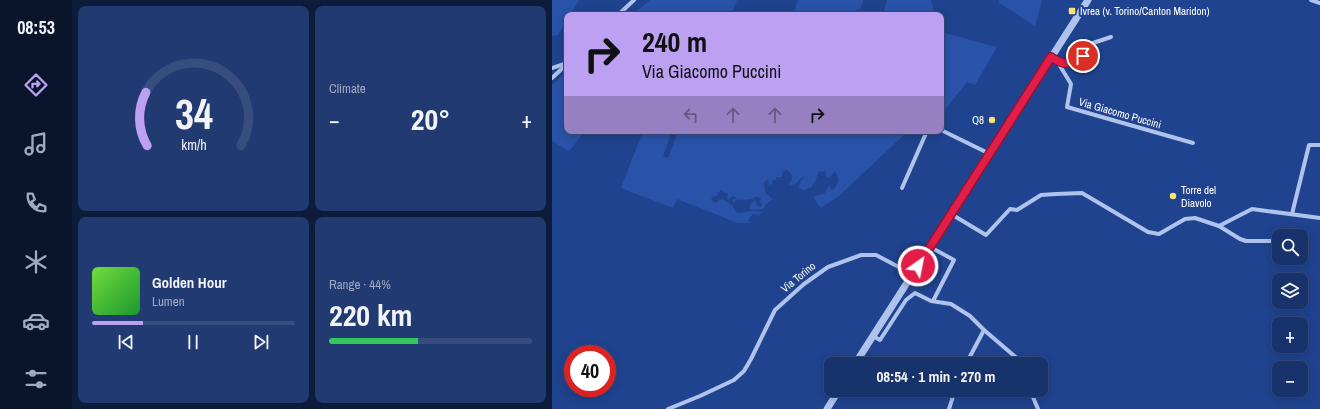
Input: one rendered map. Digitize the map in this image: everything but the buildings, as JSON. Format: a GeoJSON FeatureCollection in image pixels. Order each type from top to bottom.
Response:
{"type":"FeatureCollection","features":[{"type":"Feature","properties":{"kind":"street"},"geometry":{"type":"LineString","coordinates":[[621,12],[634,0]]}},
{"type":"Feature","properties":{"kind":"street"},"geometry":{"type":"LineString","coordinates":[[860,357],[990,154],[1054,59],[1088,0]]}},
{"type":"Feature","properties":{"kind":"street"},"geometry":{"type":"LineString","coordinates":[[1311,0],[1320,3]]}},
{"type":"Feature","properties":{"kind":"street"},"geometry":{"type":"LineString","coordinates":[[1054,59],[1066,64],[1075,62],[1083,56],[1093,43],[1111,37]]}},
{"type":"Feature","properties":{"kind":"street","name":"Via Giacomo Puccini"},"geometry":{"type":"LineString","coordinates":[[1054,59],[1071,84],[1067,107],[1193,143]]}},
{"type":"Feature","properties":{"kind":"street"},"geometry":{"type":"LineString","coordinates":[[552,68],[564,65]]}},
{"type":"Feature","properties":{"kind":"street"},"geometry":{"type":"LineString","coordinates":[[552,78],[564,67]]}},
{"type":"Feature","properties":{"kind":"street"},"geometry":{"type":"LineString","coordinates":[[944,131],[990,154]]}},
{"type":"Feature","properties":{"kind":"street"},"geometry":{"type":"LineString","coordinates":[[902,188],[926,134]]}},
{"type":"Feature","properties":{"kind":"street"},"geometry":{"type":"LineString","coordinates":[[1292,214],[1309,145],[1320,145]]}},
{"type":"Feature","properties":{"kind":"street"},"geometry":{"type":"LineString","coordinates":[[951,214],[986,236],[1010,209],[1018,210],[1041,196],[1056,194],[1082,194],[1148,232],[1159,234],[1184,219],[1194,218],[1219,226],[1246,241],[1272,241]]}},
{"type":"Feature","properties":{"kind":"street"},"geometry":{"type":"LineString","coordinates":[[1219,226],[1252,209],[1320,218]]}},
{"type":"Feature","properties":{"kind":"street"},"geometry":{"type":"LineString","coordinates":[[930,247],[954,260],[933,301]]}},
{"type":"Feature","properties":{"kind":"street","name":"Via Torino"},"geometry":{"type":"LineString","coordinates":[[668,409],[734,380],[748,365],[775,310],[804,284],[828,267],[861,255],[876,255],[912,274]]}},
{"type":"Feature","properties":{"kind":"street"},"geometry":{"type":"LineString","coordinates":[[873,336],[880,340],[883,337],[906,300],[915,293],[933,301],[952,304],[970,316],[1016,357]]}},
{"type":"Feature","properties":{"kind":"street"},"geometry":{"type":"LineString","coordinates":[[970,357],[984,330]]}},
{"type":"Feature","properties":{"kind":"street"},"geometry":{"type":"LineString","coordinates":[[826,409],[834,397]]}},
{"type":"Feature","properties":{"kind":"street"},"geometry":{"type":"LineString","coordinates":[[949,409],[953,397]]}},
{"type":"Feature","properties":{"kind":"street"},"geometry":{"type":"LineString","coordinates":[[1033,397],[1038,409]]}},
{"type":"Feature","properties":{"kind":"shaded area"},"geometry":{"type":"Polygon","coordinates":[[[552,0],[579,0],[572,12],[564,12],[564,25],[558,35],[552,36],[552,0]]]}},
{"type":"Feature","properties":{"kind":"shaded area"},"geometry":{"type":"Polygon","coordinates":[[[650,0],[737,0],[732,12],[636,12],[650,0]]]}},
{"type":"Feature","properties":{"kind":"shaded area"},"geometry":{"type":"Polygon","coordinates":[[[798,0],[863,0],[860,10],[857,9],[856,12],[794,12],[798,0]]]}},
{"type":"Feature","properties":{"kind":"shaded area"},"geometry":{"type":"Polygon","coordinates":[[[887,0],[931,0],[934,12],[884,12],[887,0]]]}},
{"type":"Feature","properties":{"kind":"shaded area"},"geometry":{"type":"Polygon","coordinates":[[[1000,0],[1042,0],[1035,26],[998,2],[1000,0]]]}},
{"type":"Feature","properties":{"kind":"shaded area"},"geometry":{"type":"Polygon","coordinates":[[[944,33],[997,47],[975,85],[967,82],[944,111],[944,33]]]}},
{"type":"Feature","properties":{"kind":"shaded area"},"geometry":{"type":"Polygon","coordinates":[[[564,75],[564,134],[583,134],[569,151],[552,141],[552,85],[564,75]]]}},
{"type":"Feature","properties":{"kind":"shaded area"},"geometry":{"type":"Polygon","coordinates":[[[642,134],[671,134],[663,156],[668,158],[677,134],[905,134],[839,196],[821,208],[813,197],[825,193],[827,188],[830,186],[831,190],[835,188],[839,180],[835,171],[829,178],[826,176],[825,171],[819,171],[812,187],[804,190],[799,188],[800,182],[805,176],[796,184],[791,185],[789,184],[792,179],[792,175],[787,170],[783,171],[782,177],[776,177],[776,181],[773,179],[772,184],[769,185],[767,179],[764,183],[765,193],[773,199],[767,203],[763,209],[749,209],[755,200],[757,205],[760,207],[762,206],[760,200],[762,198],[755,197],[752,199],[739,199],[733,203],[732,200],[736,197],[733,196],[728,200],[728,193],[719,190],[721,193],[717,192],[718,195],[711,198],[714,203],[722,199],[732,205],[738,213],[751,211],[762,212],[760,215],[753,214],[748,220],[749,222],[753,223],[738,223],[677,199],[673,208],[621,188],[642,134]]]}},
{"type":"Feature","properties":{"kind":"place","name":"Ivrea (v. Torino/Canton Maridon)"},"geometry":{"type":"Point","coordinates":[1072,11]}},
{"type":"Feature","properties":{"kind":"place","name":"Q8"},"geometry":{"type":"Point","coordinates":[992,120]}},
{"type":"Feature","properties":{"kind":"place","name":"Torre del Diavolo"},"geometry":{"type":"Point","coordinates":[1173,196]}},
{"type":"Feature","properties":{"kind":"route"},"geometry":{"type":"LineString","coordinates":[[918,266],[1051,57],[1066,64],[1075,62],[1083,56]]}}]}
